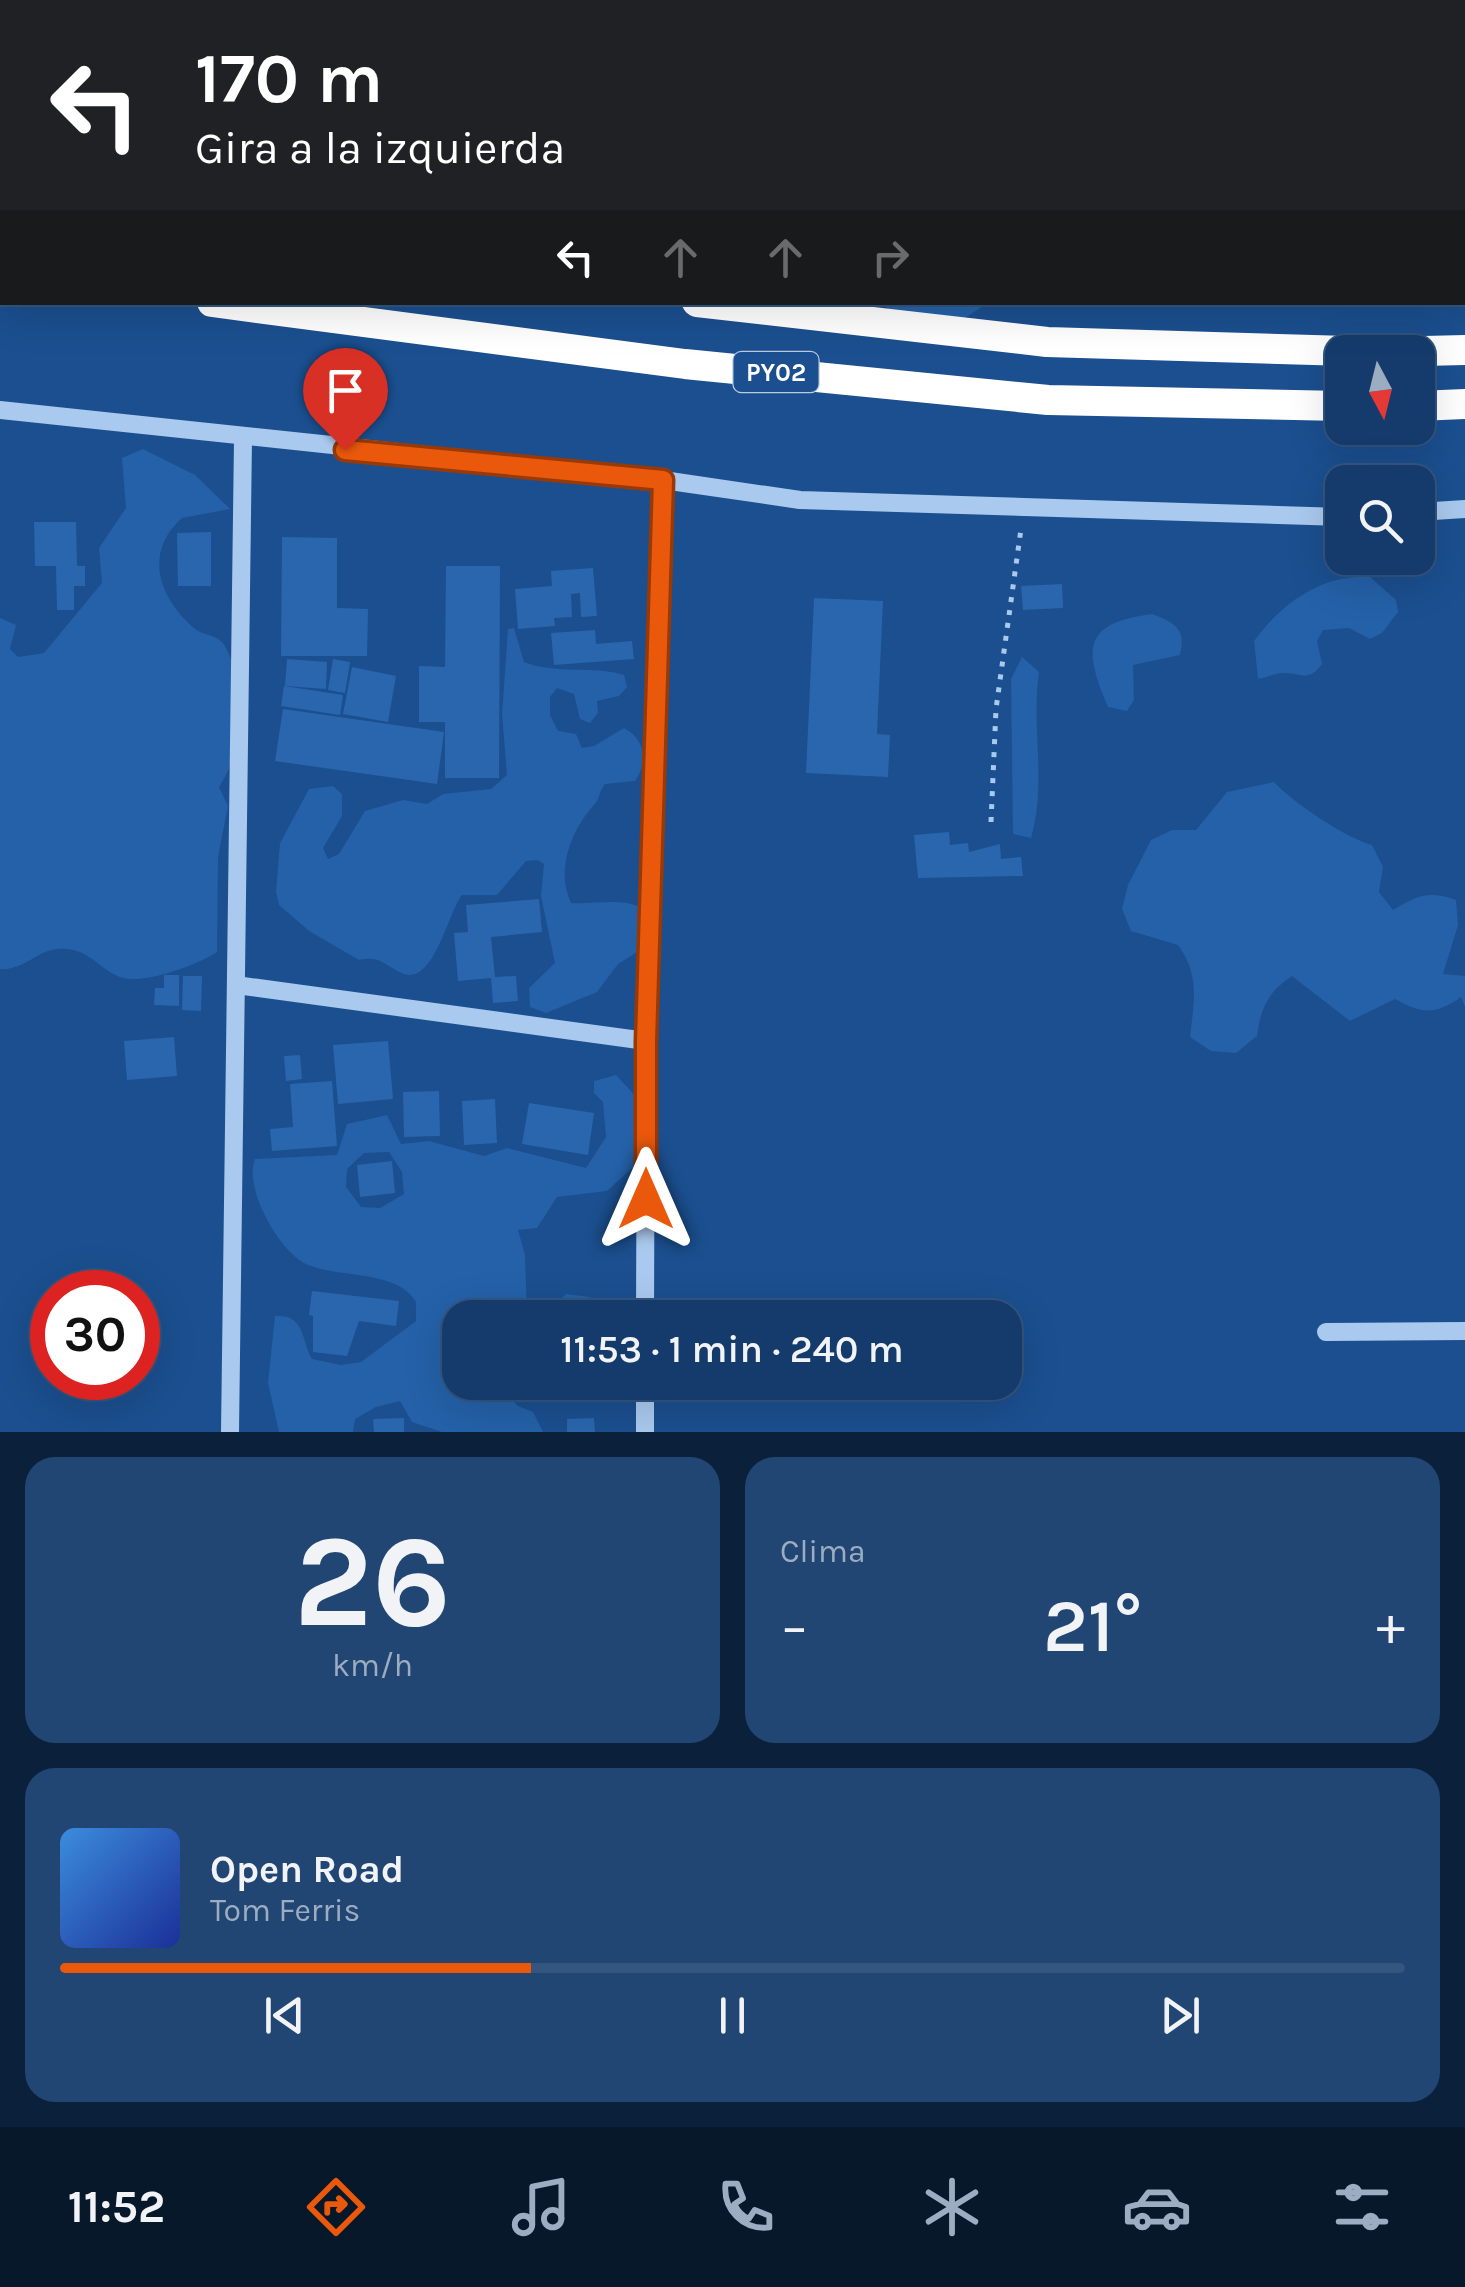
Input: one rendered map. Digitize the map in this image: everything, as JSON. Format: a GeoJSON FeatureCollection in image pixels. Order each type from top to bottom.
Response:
{"type":"FeatureCollection","features":[{"type":"Feature","properties":{"kind":"highway","name":"PY02"},"geometry":{"type":"LineString","coordinates":[[235,305],[685,364],[1048,400],[1325,406]]}},
{"type":"Feature","properties":{"kind":"highway","name":"PY02"},"geometry":{"type":"LineString","coordinates":[[722,305],[1047,342],[1465,350]]}},
{"type":"Feature","properties":{"kind":"highway"},"geometry":{"type":"LineString","coordinates":[[1435,405],[1465,404]]}},
{"type":"Feature","properties":{"kind":"street"},"geometry":{"type":"LineString","coordinates":[[0,410],[243,439],[663,480],[800,500],[1325,517]]}},
{"type":"Feature","properties":{"kind":"street"},"geometry":{"type":"LineString","coordinates":[[230,1432],[243,439]]}},
{"type":"Feature","properties":{"kind":"street"},"geometry":{"type":"LineString","coordinates":[[646,1300],[646,1041],[663,480]]}},
{"type":"Feature","properties":{"kind":"street"},"geometry":{"type":"LineString","coordinates":[[1435,511],[1465,509]]}},
{"type":"Feature","properties":{"kind":"street"},"geometry":{"type":"LineString","coordinates":[[236,985],[646,1041]]}},
{"type":"Feature","properties":{"kind":"street"},"geometry":{"type":"LineString","coordinates":[[1326,1332],[1465,1330]]}},
{"type":"Feature","properties":{"kind":"street"},"geometry":{"type":"LineString","coordinates":[[645,1400],[645,1432]]}},
{"type":"Feature","properties":{"kind":"path"},"geometry":{"type":"LineString","coordinates":[[991,822],[996,709],[1024,506]]}},
{"type":"Feature","properties":{"kind":"shaded area"},"geometry":{"type":"Polygon","coordinates":[[[884,305],[985,305],[960,321],[913,327],[884,305]]]}},
{"type":"Feature","properties":{"kind":"shaded area"},"geometry":{"type":"Polygon","coordinates":[[[143,449],[195,475],[230,509],[182,518],[162,546],[159,561],[160,576],[173,604],[195,629],[223,643],[238,683],[238,737],[219,787],[228,806],[218,857],[217,952],[184,968],[142,979],[120,977],[69,949],[51,950],[16,967],[0,969],[0,618],[16,625],[10,649],[18,657],[44,653],[102,583],[99,548],[126,508],[122,458],[143,449]]]}},
{"type":"Feature","properties":{"kind":"shaded area"},"geometry":{"type":"Polygon","coordinates":[[[1370,577],[1396,600],[1398,612],[1382,633],[1370,639],[1349,628],[1323,630],[1317,641],[1322,664],[1313,673],[1280,673],[1258,679],[1254,641],[1290,603],[1336,580],[1370,577]]]}},
{"type":"Feature","properties":{"kind":"shaded area"},"geometry":{"type":"Polygon","coordinates":[[[1152,614],[1177,628],[1182,639],[1180,655],[1133,665],[1134,700],[1127,711],[1108,707],[1095,669],[1095,642],[1112,624],[1152,614]]]}},
{"type":"Feature","properties":{"kind":"shaded area"},"geometry":{"type":"Polygon","coordinates":[[[514,628],[524,662],[624,675],[627,687],[619,696],[597,701],[598,713],[590,723],[580,719],[574,694],[557,688],[550,697],[550,715],[558,731],[576,734],[582,748],[594,746],[624,728],[637,738],[643,752],[635,781],[605,784],[579,826],[565,864],[566,890],[571,903],[637,906],[655,922],[661,937],[618,964],[597,992],[546,1013],[530,1007],[529,988],[555,963],[541,896],[544,864],[538,860],[526,861],[497,895],[462,895],[432,958],[415,974],[404,974],[378,960],[359,960],[309,931],[279,905],[276,892],[280,843],[309,789],[333,786],[342,794],[342,816],[323,848],[328,859],[339,854],[365,811],[403,800],[427,804],[443,794],[491,789],[507,775],[502,714],[508,629],[514,628]]]}},
{"type":"Feature","properties":{"kind":"shaded area"},"geometry":{"type":"Polygon","coordinates":[[[1022,657],[1039,672],[1038,797],[1031,838],[1013,834],[1011,679],[1022,657]]]}},
{"type":"Feature","properties":{"kind":"shaded area"},"geometry":{"type":"Polygon","coordinates":[[[1274,782],[1320,818],[1372,845],[1383,867],[1379,892],[1393,910],[1423,896],[1456,900],[1458,925],[1443,974],[1465,976],[1465,1007],[1461,997],[1429,1010],[1413,1008],[1395,999],[1350,1021],[1292,976],[1267,1001],[1257,1036],[1236,1053],[1211,1051],[1190,1037],[1194,989],[1190,967],[1178,945],[1131,931],[1122,909],[1128,885],[1151,840],[1172,830],[1196,830],[1227,792],[1274,782]]]}},
{"type":"Feature","properties":{"kind":"shaded area"},"geometry":{"type":"Polygon","coordinates":[[[616,1075],[649,1111],[645,1156],[607,1191],[557,1197],[537,1228],[518,1230],[525,1255],[527,1300],[442,1300],[442,1400],[512,1400],[533,1412],[543,1432],[442,1432],[412,1422],[400,1401],[376,1407],[355,1419],[353,1432],[279,1432],[268,1383],[275,1316],[285,1316],[297,1323],[312,1359],[341,1365],[361,1362],[416,1321],[416,1302],[396,1285],[321,1269],[297,1258],[266,1219],[254,1186],[255,1159],[337,1155],[347,1124],[387,1115],[401,1144],[429,1141],[484,1156],[507,1148],[586,1168],[606,1137],[603,1102],[594,1093],[594,1081],[616,1075]],[[389,1152],[364,1153],[347,1169],[346,1187],[361,1207],[380,1208],[404,1194],[402,1172],[389,1152]]]}},
{"type":"Feature","properties":{"kind":"shaded area"},"geometry":{"type":"Polygon","coordinates":[[[566,1294],[592,1300],[560,1300],[566,1294]]]}},
{"type":"Feature","properties":{"kind":"building"},"geometry":{"type":"Polygon","coordinates":[[[34,522],[76,522],[77,566],[85,566],[85,586],[74,586],[74,610],[57,610],[56,566],[35,566],[34,522]]]}},
{"type":"Feature","properties":{"kind":"building"},"geometry":{"type":"Polygon","coordinates":[[[211,532],[211,586],[178,586],[177,533],[211,532]]]}},
{"type":"Feature","properties":{"kind":"building"},"geometry":{"type":"Polygon","coordinates":[[[282,537],[337,538],[337,608],[368,609],[367,656],[281,656],[282,537]]]}},
{"type":"Feature","properties":{"kind":"building"},"geometry":{"type":"Polygon","coordinates":[[[446,566],[500,566],[499,778],[445,778],[445,722],[419,722],[419,666],[445,667],[446,566]]]}},
{"type":"Feature","properties":{"kind":"building"},"geometry":{"type":"Polygon","coordinates":[[[593,568],[597,616],[581,617],[580,593],[571,594],[572,617],[554,618],[555,626],[518,629],[515,589],[552,586],[551,571],[593,568]]]}},
{"type":"Feature","properties":{"kind":"building"},"geometry":{"type":"Polygon","coordinates":[[[1062,584],[1063,608],[1023,610],[1021,586],[1062,584]]]}},
{"type":"Feature","properties":{"kind":"building"},"geometry":{"type":"Polygon","coordinates":[[[814,598],[883,601],[877,734],[890,735],[888,777],[806,773],[814,598]]]}},
{"type":"Feature","properties":{"kind":"building"},"geometry":{"type":"Polygon","coordinates":[[[595,630],[596,644],[632,641],[634,659],[554,665],[551,633],[595,630]]]}},
{"type":"Feature","properties":{"kind":"building"},"geometry":{"type":"Polygon","coordinates":[[[287,659],[327,662],[326,689],[285,686],[287,659]]]}},
{"type":"Feature","properties":{"kind":"building"},"geometry":{"type":"Polygon","coordinates":[[[333,659],[350,662],[345,693],[328,690],[333,659]]]}},
{"type":"Feature","properties":{"kind":"building"},"geometry":{"type":"Polygon","coordinates":[[[352,667],[396,676],[388,722],[343,714],[352,667]]]}},
{"type":"Feature","properties":{"kind":"building"},"geometry":{"type":"Polygon","coordinates":[[[284,686],[343,695],[340,715],[281,706],[284,686]]]}},
{"type":"Feature","properties":{"kind":"building"},"geometry":{"type":"Polygon","coordinates":[[[283,709],[444,732],[437,784],[275,761],[283,709]]]}},
{"type":"Feature","properties":{"kind":"building"},"geometry":{"type":"Polygon","coordinates":[[[949,832],[950,845],[968,843],[969,852],[1000,844],[1001,859],[1021,857],[1023,876],[918,878],[914,835],[949,832]]]}},
{"type":"Feature","properties":{"kind":"building"},"geometry":{"type":"Polygon","coordinates":[[[539,899],[542,932],[491,937],[495,977],[516,976],[518,1001],[493,1003],[491,978],[458,981],[454,933],[468,932],[466,905],[539,899]]]}},
{"type":"Feature","properties":{"kind":"building"},"geometry":{"type":"Polygon","coordinates":[[[164,975],[179,975],[179,1006],[154,1005],[155,988],[164,988],[164,975]]]}},
{"type":"Feature","properties":{"kind":"building"},"geometry":{"type":"Polygon","coordinates":[[[183,976],[202,976],[201,1011],[182,1010],[183,976]]]}},
{"type":"Feature","properties":{"kind":"building"},"geometry":{"type":"Polygon","coordinates":[[[174,1037],[177,1076],[127,1080],[124,1041],[174,1037]]]}},
{"type":"Feature","properties":{"kind":"building"},"geometry":{"type":"Polygon","coordinates":[[[388,1041],[393,1099],[338,1104],[333,1045],[388,1041]]]}},
{"type":"Feature","properties":{"kind":"building"},"geometry":{"type":"Polygon","coordinates":[[[300,1055],[302,1079],[286,1081],[284,1056],[300,1055]]]}},
{"type":"Feature","properties":{"kind":"building"},"geometry":{"type":"Polygon","coordinates":[[[332,1081],[337,1146],[272,1151],[270,1129],[293,1127],[290,1084],[332,1081]]]}},
{"type":"Feature","properties":{"kind":"building"},"geometry":{"type":"Polygon","coordinates":[[[439,1091],[440,1136],[404,1137],[403,1092],[439,1091]]]}},
{"type":"Feature","properties":{"kind":"building"},"geometry":{"type":"Polygon","coordinates":[[[495,1099],[497,1143],[464,1145],[462,1101],[495,1099]]]}},
{"type":"Feature","properties":{"kind":"building"},"geometry":{"type":"Polygon","coordinates":[[[529,1103],[594,1113],[588,1155],[522,1144],[529,1103]]]}},
{"type":"Feature","properties":{"kind":"building"},"geometry":{"type":"Polygon","coordinates":[[[392,1161],[395,1193],[360,1197],[357,1165],[392,1161]]]}},
{"type":"Feature","properties":{"kind":"building"},"geometry":{"type":"Polygon","coordinates":[[[312,1291],[399,1301],[396,1326],[359,1321],[347,1356],[313,1352],[313,1316],[309,1315],[312,1291]]]}},
{"type":"Feature","properties":{"kind":"building"},"geometry":{"type":"Polygon","coordinates":[[[404,1418],[404,1432],[374,1432],[373,1419],[404,1418]]]}},
{"type":"Feature","properties":{"kind":"building"},"geometry":{"type":"Polygon","coordinates":[[[594,1418],[595,1432],[567,1432],[567,1419],[594,1418]]]}},
{"type":"Feature","properties":{"kind":"route"},"geometry":{"type":"LineString","coordinates":[[345,450],[663,480],[646,1041],[646,1199]]}}]}
